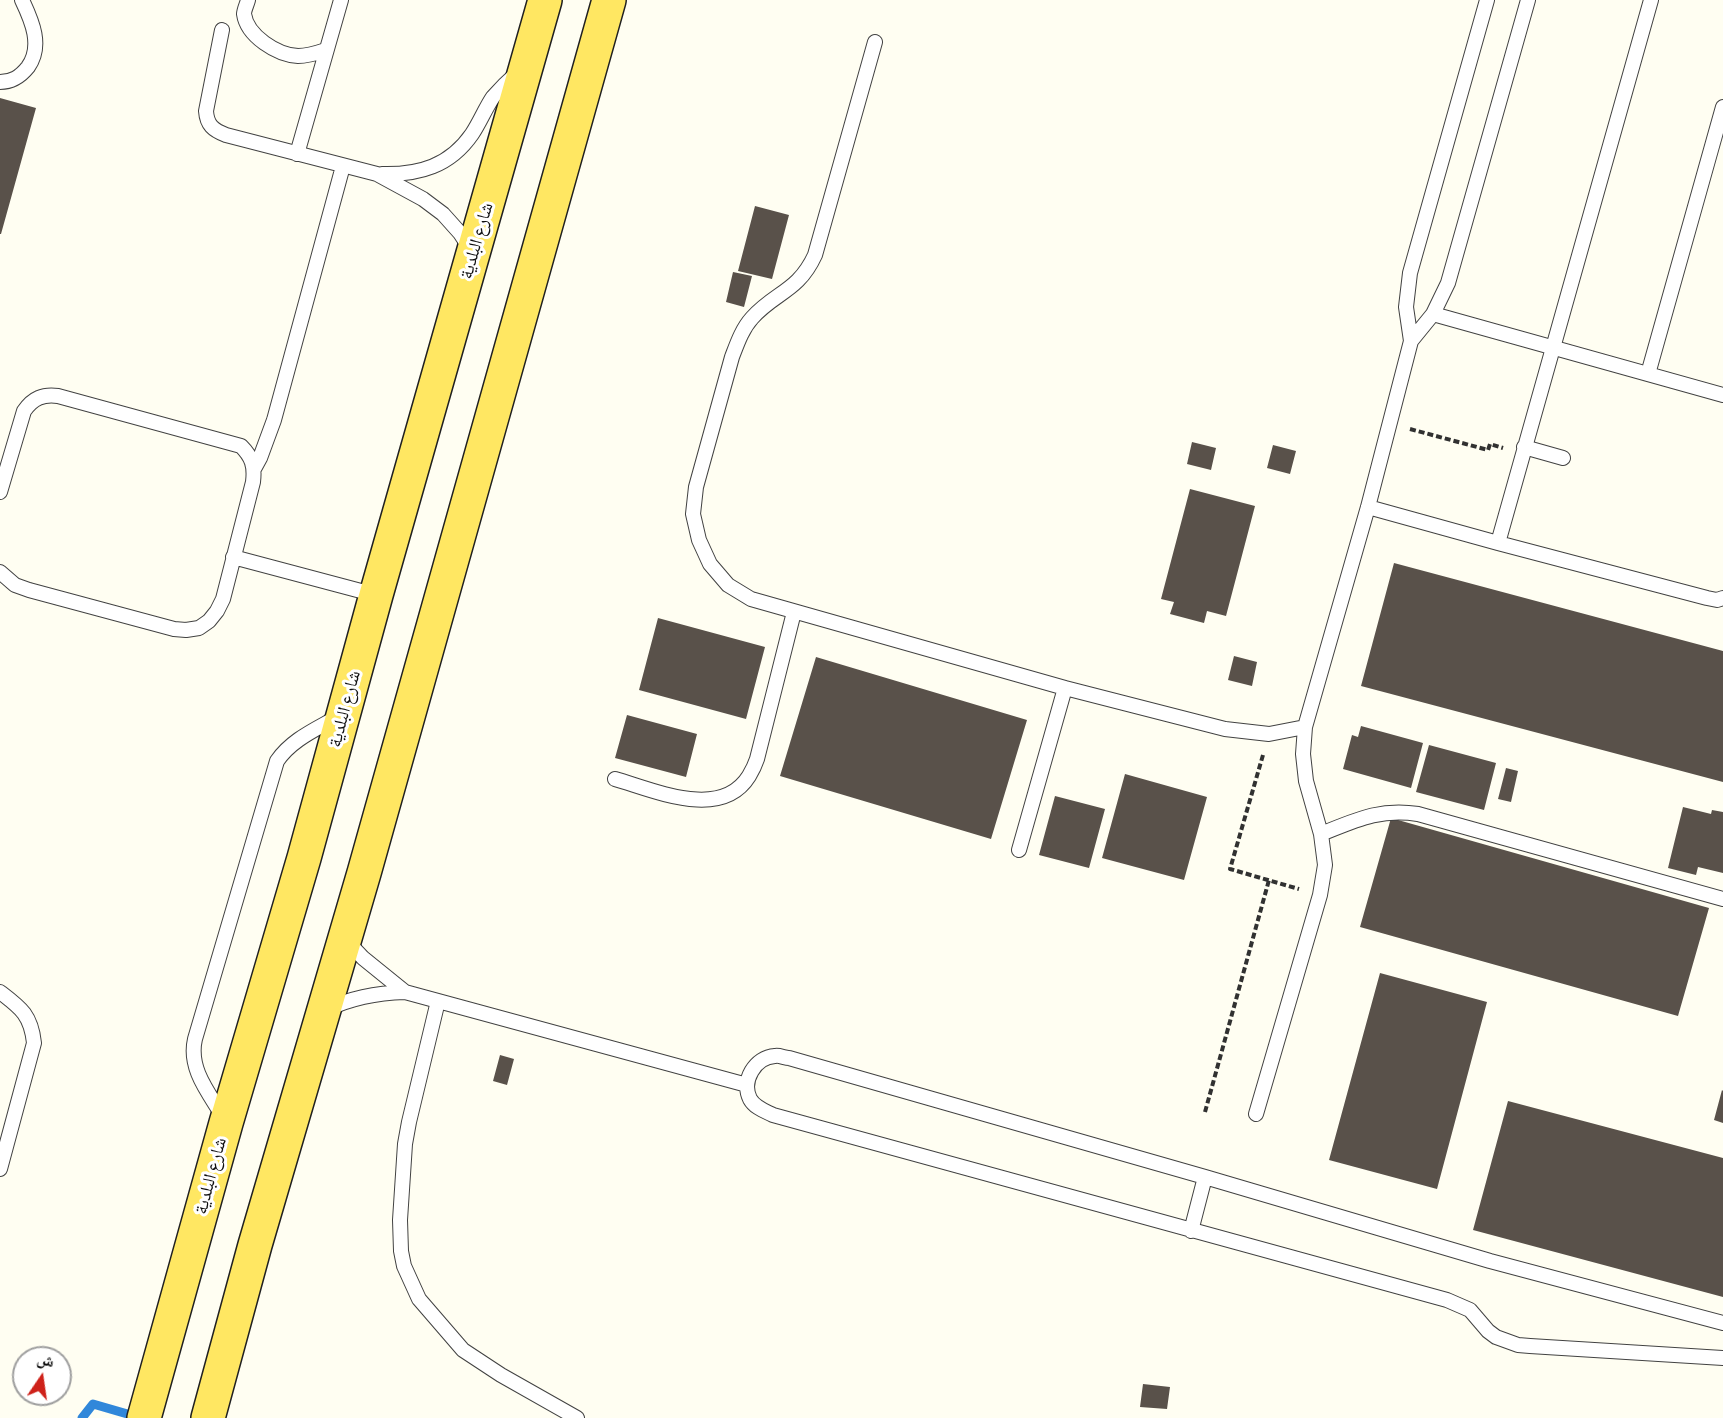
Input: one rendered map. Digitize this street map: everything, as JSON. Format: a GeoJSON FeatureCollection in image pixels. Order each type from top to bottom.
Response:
{"type":"FeatureCollection","features":[{"type":"Feature","properties":{"kind":"main road","name":"شارع البلدية"},"geometry":{"type":"LineString","coordinates":[[144,1418],[546,0]]}},
{"type":"Feature","properties":{"kind":"main road"},"geometry":{"type":"LineString","coordinates":[[208,1418],[255,1245],[345,938],[609,0]]}},
{"type":"Feature","properties":{"kind":"lane"},"geometry":{"type":"LineString","coordinates":[[0,82],[15,80],[32,62],[35,37],[22,0]]}},
{"type":"Feature","properties":{"kind":"lane"},"geometry":{"type":"LineString","coordinates":[[248,0],[244,13],[258,38],[269,47],[296,56],[326,50]]}},
{"type":"Feature","properties":{"kind":"lane"},"geometry":{"type":"LineString","coordinates":[[297,154],[341,0]]}},
{"type":"Feature","properties":{"kind":"lane"},"geometry":{"type":"LineString","coordinates":[[1256,1114],[1320,895],[1325,865],[1321,834],[1306,781],[1303,754],[1305,727],[1368,507],[1411,340],[1406,307],[1410,273],[1487,0]]}},
{"type":"Feature","properties":{"kind":"lane"},"geometry":{"type":"LineString","coordinates":[[1411,340],[1432,314],[1448,283],[1528,0]]}},
{"type":"Feature","properties":{"kind":"lane"},"geometry":{"type":"LineString","coordinates":[[1498,543],[1651,0]]}},
{"type":"Feature","properties":{"kind":"lane"},"geometry":{"type":"LineString","coordinates":[[222,30],[206,111],[206,119],[210,127],[226,135],[377,174],[403,175],[423,171],[441,163],[457,151],[471,135],[494,97],[528,63]]}},
{"type":"Feature","properties":{"kind":"lane"},"geometry":{"type":"LineString","coordinates":[[875,42],[815,255],[809,269],[799,282],[751,319],[732,357],[696,487],[693,514],[699,540],[710,564],[728,585],[751,599],[1065,688],[1225,729],[1269,734],[1305,727]]}},
{"type":"Feature","properties":{"kind":"lane"},"geometry":{"type":"LineString","coordinates":[[1648,374],[1723,107]]}},
{"type":"Feature","properties":{"kind":"lane"},"geometry":{"type":"LineString","coordinates":[[254,468],[274,420],[343,165]]}},
{"type":"Feature","properties":{"kind":"lane"},"geometry":{"type":"LineString","coordinates":[[377,174],[423,199],[442,214],[460,233],[473,254]]}},
{"type":"Feature","properties":{"kind":"lane"},"geometry":{"type":"LineString","coordinates":[[1432,314],[1723,395]]}},
{"type":"Feature","properties":{"kind":"lane"},"geometry":{"type":"LineString","coordinates":[[0,492],[24,411],[38,397],[48,394],[241,446],[250,456],[254,468],[253,482],[223,599],[209,621],[199,628],[186,630],[162,626],[29,590],[15,585],[0,572]]}},
{"type":"Feature","properties":{"kind":"lane"},"geometry":{"type":"LineString","coordinates":[[1523,450],[1563,458]]}},
{"type":"Feature","properties":{"kind":"lane"},"geometry":{"type":"LineString","coordinates":[[1368,507],[1721,600]]}},
{"type":"Feature","properties":{"kind":"lane"},"geometry":{"type":"LineString","coordinates":[[233,557],[376,596]]}},
{"type":"Feature","properties":{"kind":"lane"},"geometry":{"type":"LineString","coordinates":[[615,779],[694,800],[714,800],[733,792],[741,785],[748,778],[757,759],[794,612]]}},
{"type":"Feature","properties":{"kind":"lane"},"geometry":{"type":"LineString","coordinates":[[1019,850],[1065,688]]}},
{"type":"Feature","properties":{"kind":"lane"},"geometry":{"type":"LineString","coordinates":[[226,1123],[197,1073],[192,1051],[195,1039],[277,761],[295,741],[344,714]]}},
{"type":"Feature","properties":{"kind":"lane"},"geometry":{"type":"LineString","coordinates":[[1321,834],[1383,812],[1400,811],[1723,899]]}},
{"type":"Feature","properties":{"kind":"lane"},"geometry":{"type":"LineString","coordinates":[[345,938],[370,964],[405,992]]}},
{"type":"Feature","properties":{"kind":"lane"},"geometry":{"type":"LineString","coordinates":[[0,992],[18,1005],[27,1016],[34,1043],[0,1169]]}},
{"type":"Feature","properties":{"kind":"lane"},"geometry":{"type":"LineString","coordinates":[[323,1011],[363,996],[384,992],[405,992],[747,1085]]}},
{"type":"Feature","properties":{"kind":"lane"},"geometry":{"type":"LineString","coordinates":[[438,1000],[405,1144],[400,1220],[404,1266],[419,1299],[463,1350],[501,1375],[578,1418]]}},
{"type":"Feature","properties":{"kind":"lane"},"geometry":{"type":"LineString","coordinates":[[1723,1323],[1490,1261],[1205,1177],[782,1057],[774,1056],[761,1060],[751,1071],[747,1085],[750,1099],[760,1110],[773,1115],[1447,1300],[1470,1310],[1496,1337],[1518,1345],[1723,1359]]}},
{"type":"Feature","properties":{"kind":"lane"},"geometry":{"type":"LineString","coordinates":[[1191,1231],[1205,1177]]}},
{"type":"Feature","properties":{"kind":"path"},"geometry":{"type":"LineString","coordinates":[[1389,423],[1488,450],[1490,444],[1523,450]]}},
{"type":"Feature","properties":{"kind":"path"},"geometry":{"type":"LineString","coordinates":[[1269,734],[1230,869],[1320,895]]}},
{"type":"Feature","properties":{"kind":"path"},"geometry":{"type":"LineString","coordinates":[[1205,1112],[1269,880]]}},
{"type":"Feature","properties":{"kind":"building"},"geometry":{"type":"Polygon","coordinates":[[[0,98],[36,108],[1,234],[0,234],[0,98]]]}},
{"type":"Feature","properties":{"kind":"building"},"geometry":{"type":"Polygon","coordinates":[[[755,206],[789,215],[772,279],[738,271],[755,206]]]}},
{"type":"Feature","properties":{"kind":"building"},"geometry":{"type":"Polygon","coordinates":[[[733,272],[752,276],[744,307],[726,302],[733,272]]]}},
{"type":"Feature","properties":{"kind":"building"},"geometry":{"type":"Polygon","coordinates":[[[1192,442],[1216,448],[1211,470],[1187,464],[1192,442]]]}},
{"type":"Feature","properties":{"kind":"building"},"geometry":{"type":"Polygon","coordinates":[[[1273,445],[1296,451],[1290,474],[1267,468],[1273,445]]]}},
{"type":"Feature","properties":{"kind":"building"},"geometry":{"type":"Polygon","coordinates":[[[1190,489],[1255,506],[1226,616],[1207,611],[1204,623],[1170,614],[1174,602],[1161,599],[1190,489]]]}},
{"type":"Feature","properties":{"kind":"building"},"geometry":{"type":"Polygon","coordinates":[[[1394,563],[1723,651],[1723,782],[1361,686],[1394,563]]]}},
{"type":"Feature","properties":{"kind":"building"},"geometry":{"type":"Polygon","coordinates":[[[658,618],[765,647],[746,719],[639,690],[658,618]]]}},
{"type":"Feature","properties":{"kind":"building"},"geometry":{"type":"Polygon","coordinates":[[[1234,656],[1257,662],[1252,686],[1228,680],[1234,656]]]}},
{"type":"Feature","properties":{"kind":"building"},"geometry":{"type":"Polygon","coordinates":[[[816,657],[1027,720],[991,839],[780,776],[816,657]]]}},
{"type":"Feature","properties":{"kind":"building"},"geometry":{"type":"Polygon","coordinates":[[[627,715],[697,734],[686,777],[615,758],[627,715]]]}},
{"type":"Feature","properties":{"kind":"building"},"geometry":{"type":"Polygon","coordinates":[[[1361,726],[1423,743],[1411,788],[1343,769],[1352,735],[1358,737],[1361,726]]]}},
{"type":"Feature","properties":{"kind":"building"},"geometry":{"type":"Polygon","coordinates":[[[1429,745],[1496,763],[1484,810],[1416,792],[1429,745]]]}},
{"type":"Feature","properties":{"kind":"building"},"geometry":{"type":"Polygon","coordinates":[[[1506,768],[1518,771],[1511,802],[1498,799],[1506,768]]]}},
{"type":"Feature","properties":{"kind":"building"},"geometry":{"type":"Polygon","coordinates":[[[1125,774],[1207,797],[1184,880],[1102,858],[1125,774]]]}},
{"type":"Feature","properties":{"kind":"building"},"geometry":{"type":"Polygon","coordinates":[[[1055,796],[1105,809],[1089,868],[1039,855],[1055,796]]]}},
{"type":"Feature","properties":{"kind":"building"},"geometry":{"type":"Polygon","coordinates":[[[1683,807],[1711,814],[1712,810],[1723,812],[1723,873],[1698,867],[1696,875],[1668,868],[1683,807]]]}},
{"type":"Feature","properties":{"kind":"building"},"geometry":{"type":"Polygon","coordinates":[[[1391,818],[1709,908],[1678,1016],[1360,927],[1391,818]]]}},
{"type":"Feature","properties":{"kind":"building"},"geometry":{"type":"Polygon","coordinates":[[[1380,973],[1487,1002],[1437,1189],[1329,1160],[1380,973]]]}},
{"type":"Feature","properties":{"kind":"building"},"geometry":{"type":"Polygon","coordinates":[[[500,1055],[514,1059],[507,1085],[493,1081],[500,1055]]]}},
{"type":"Feature","properties":{"kind":"building"},"geometry":{"type":"Polygon","coordinates":[[[1723,1091],[1723,1123],[1714,1120],[1723,1091]]]}},
{"type":"Feature","properties":{"kind":"building"},"geometry":{"type":"Polygon","coordinates":[[[1508,1101],[1723,1158],[1723,1297],[1473,1230],[1508,1101]]]}},
{"type":"Feature","properties":{"kind":"building"},"geometry":{"type":"Polygon","coordinates":[[[1143,1384],[1170,1387],[1167,1409],[1140,1407],[1143,1384]]]}},
{"type":"Feature","properties":{"kind":"waterway"},"geometry":{"type":"LineString","coordinates":[[82,1418],[93,1404],[138,1417]]}}]}
